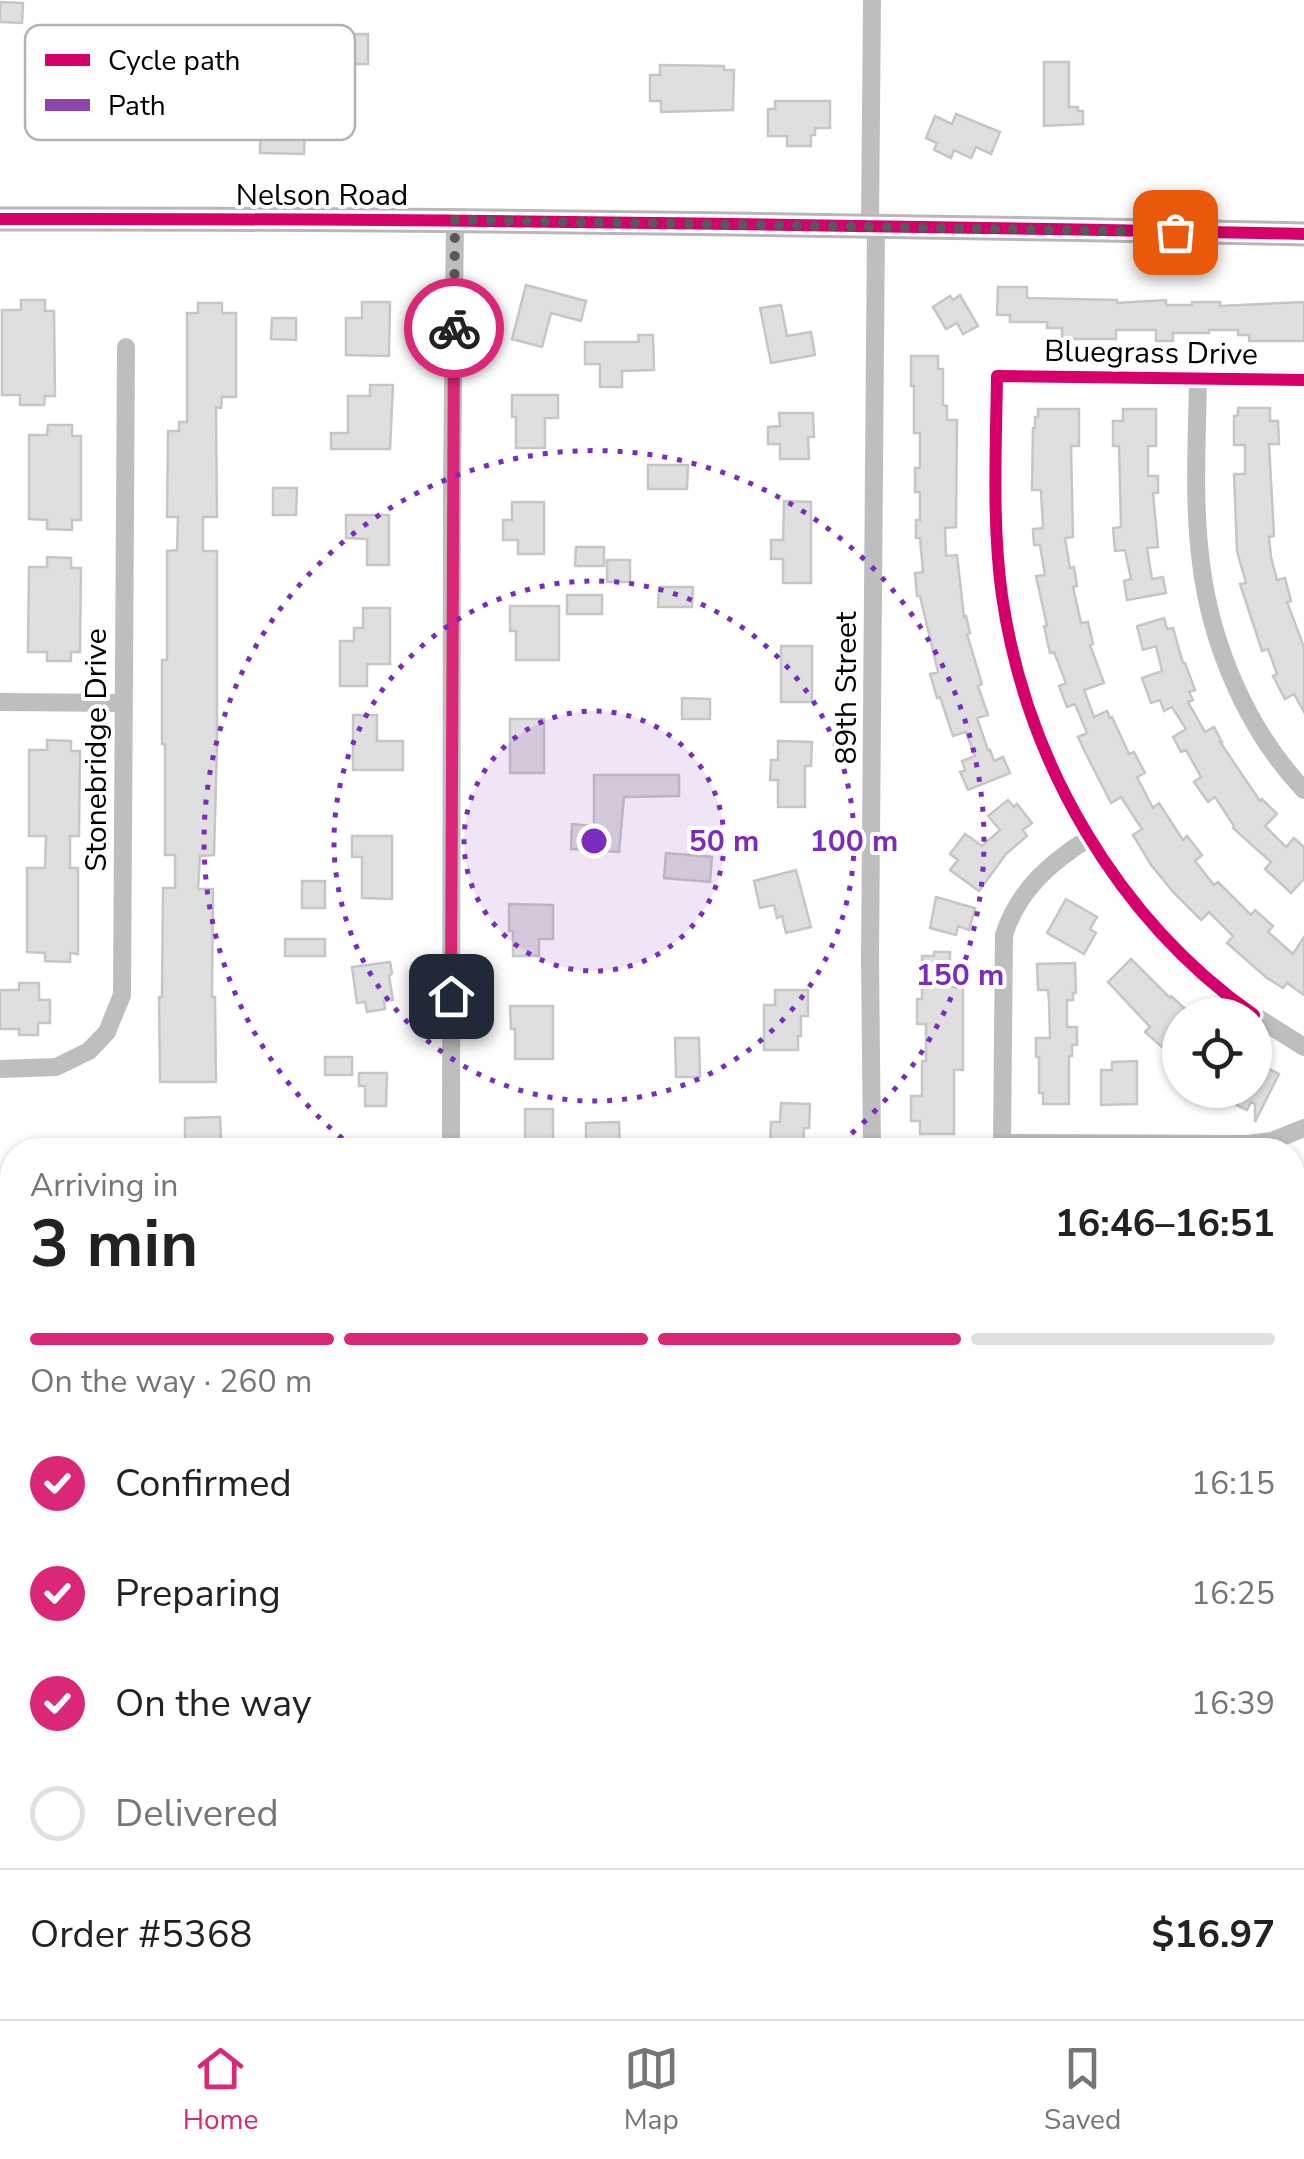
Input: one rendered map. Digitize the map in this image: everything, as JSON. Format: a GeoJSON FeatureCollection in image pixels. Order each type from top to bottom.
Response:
{"type":"FeatureCollection","features":[{"type":"Feature","properties":{"kind":"main road","name":"Nelson Road"},"geometry":{"type":"LineString","coordinates":[[0,218],[455,220],[1304,234]]}},
{"type":"Feature","properties":{"kind":"street","name":"89th Street"},"geometry":{"type":"LineString","coordinates":[[872,0],[872,1138]]}},
{"type":"Feature","properties":{"kind":"street"},"geometry":{"type":"LineString","coordinates":[[451,1138],[455,220]]}},
{"type":"Feature","properties":{"kind":"street","name":"Stonebridge Drive"},"geometry":{"type":"LineString","coordinates":[[0,1069],[56,1067],[89,1051],[108,1032],[122,995],[126,347]]}},
{"type":"Feature","properties":{"kind":"street","name":"Bluegrass Drive"},"geometry":{"type":"LineString","coordinates":[[1089,838],[1057,778],[1033,720],[1008,630],[998,559],[997,376],[1304,380]]}},
{"type":"Feature","properties":{"kind":"street"},"geometry":{"type":"LineString","coordinates":[[1198,379],[1198,526],[1202,574],[1213,622],[1254,723],[1304,790]]}},
{"type":"Feature","properties":{"kind":"street"},"geometry":{"type":"LineString","coordinates":[[0,702],[124,703]]}},
{"type":"Feature","properties":{"kind":"street"},"geometry":{"type":"LineString","coordinates":[[1002,1138],[1004,934],[1038,878],[1061,856],[1089,838],[1136,905],[1232,998]]}},
{"type":"Feature","properties":{"kind":"street"},"geometry":{"type":"LineString","coordinates":[[1272,1027],[1304,1047]]}},
{"type":"Feature","properties":{"kind":"street"},"geometry":{"type":"LineString","coordinates":[[1279,1138],[1304,1128]]}},
{"type":"Feature","properties":{"kind":"building"},"geometry":{"type":"Polygon","coordinates":[[[0,2],[23,3],[22,23],[0,22],[0,2]]]}},
{"type":"Feature","properties":{"kind":"building"},"geometry":{"type":"Polygon","coordinates":[[[355,34],[368,34],[368,64],[355,64],[355,34]]]}},
{"type":"Feature","properties":{"kind":"building"},"geometry":{"type":"Polygon","coordinates":[[[1044,62],[1069,62],[1069,107],[1083,111],[1083,124],[1044,126],[1044,62]]]}},
{"type":"Feature","properties":{"kind":"building"},"geometry":{"type":"Polygon","coordinates":[[[660,65],[724,66],[724,70],[734,70],[733,110],[661,112],[661,101],[650,101],[650,75],[660,75],[660,65]]]}},
{"type":"Feature","properties":{"kind":"building"},"geometry":{"type":"Polygon","coordinates":[[[775,101],[830,101],[830,128],[815,128],[811,146],[787,146],[787,136],[768,136],[768,109],[775,109],[775,101]]]}},
{"type":"Feature","properties":{"kind":"building"},"geometry":{"type":"Polygon","coordinates":[[[956,114],[1000,132],[991,154],[976,147],[971,158],[954,150],[951,158],[934,150],[937,143],[926,138],[935,116],[952,124],[956,114]]]}},
{"type":"Feature","properties":{"kind":"building"},"geometry":{"type":"Polygon","coordinates":[[[260,140],[304,140],[304,154],[260,153],[260,140]]]}},
{"type":"Feature","properties":{"kind":"building"},"geometry":{"type":"Polygon","coordinates":[[[526,285],[586,301],[581,321],[551,313],[542,347],[512,339],[526,285]]]}},
{"type":"Feature","properties":{"kind":"building"},"geometry":{"type":"Polygon","coordinates":[[[998,287],[1027,287],[1027,298],[1117,303],[1166,300],[1166,305],[1220,302],[1220,306],[1304,302],[1304,341],[1249,341],[1249,335],[1238,335],[1238,330],[1173,333],[1173,341],[1156,341],[1156,330],[1116,330],[1116,339],[1062,339],[1062,328],[1047,328],[1047,322],[1010,322],[1010,315],[997,315],[998,287]]]}},
{"type":"Feature","properties":{"kind":"building"},"geometry":{"type":"Polygon","coordinates":[[[960,295],[978,326],[963,334],[957,323],[946,329],[933,307],[950,296],[953,300],[960,295]]]}},
{"type":"Feature","properties":{"kind":"building"},"geometry":{"type":"Polygon","coordinates":[[[21,300],[45,300],[45,311],[54,311],[55,396],[45,396],[44,405],[20,405],[20,395],[2,395],[2,310],[21,310],[21,300]]]}},
{"type":"Feature","properties":{"kind":"building"},"geometry":{"type":"Polygon","coordinates":[[[362,302],[390,302],[389,356],[346,355],[346,318],[362,318],[362,302]]]}},
{"type":"Feature","properties":{"kind":"building"},"geometry":{"type":"Polygon","coordinates":[[[198,303],[222,303],[222,313],[236,313],[236,397],[222,397],[221,408],[216,407],[217,517],[203,517],[203,551],[217,551],[217,744],[214,855],[200,856],[198,889],[213,889],[216,1082],[160,1082],[163,888],[175,888],[175,855],[165,855],[162,744],[167,551],[177,550],[178,517],[167,517],[168,431],[179,431],[179,422],[187,422],[187,313],[198,313],[198,303]]]}},
{"type":"Feature","properties":{"kind":"building"},"geometry":{"type":"Polygon","coordinates":[[[781,305],[787,336],[811,332],[815,355],[771,363],[760,308],[781,305]]]}},
{"type":"Feature","properties":{"kind":"building"},"geometry":{"type":"Polygon","coordinates":[[[272,318],[296,318],[296,340],[271,339],[272,318]]]}},
{"type":"Feature","properties":{"kind":"building"},"geometry":{"type":"Polygon","coordinates":[[[638,335],[653,335],[654,370],[622,371],[622,387],[600,387],[600,364],[585,364],[585,342],[639,342],[638,335]]]}},
{"type":"Feature","properties":{"kind":"building"},"geometry":{"type":"Polygon","coordinates":[[[911,356],[938,356],[938,369],[943,369],[947,420],[957,420],[956,527],[945,528],[946,556],[957,555],[964,617],[970,633],[967,634],[988,715],[977,718],[994,761],[1003,757],[1010,773],[968,790],[960,772],[965,770],[962,761],[975,756],[966,732],[953,736],[940,697],[937,698],[930,674],[938,672],[917,596],[915,573],[923,572],[920,538],[916,538],[920,492],[915,492],[920,433],[914,433],[911,356]]]}},
{"type":"Feature","properties":{"kind":"building"},"geometry":{"type":"Polygon","coordinates":[[[370,385],[393,385],[390,449],[331,449],[331,433],[348,433],[348,396],[370,396],[370,385]]]}},
{"type":"Feature","properties":{"kind":"building"},"geometry":{"type":"Polygon","coordinates":[[[512,395],[558,395],[558,418],[545,418],[545,448],[516,448],[512,395]]]}},
{"type":"Feature","properties":{"kind":"building"},"geometry":{"type":"Polygon","coordinates":[[[1238,408],[1270,408],[1270,421],[1278,421],[1279,444],[1269,444],[1274,536],[1269,537],[1277,580],[1285,578],[1291,601],[1287,602],[1304,647],[1304,712],[1294,694],[1285,699],[1273,676],[1277,674],[1268,649],[1262,651],[1240,584],[1246,583],[1237,551],[1234,474],[1245,474],[1245,445],[1234,445],[1234,416],[1238,415],[1238,408]]]}},
{"type":"Feature","properties":{"kind":"building"},"geometry":{"type":"Polygon","coordinates":[[[1038,409],[1079,409],[1079,446],[1071,446],[1073,537],[1065,538],[1070,568],[1074,567],[1077,586],[1073,587],[1081,623],[1088,622],[1093,644],[1090,645],[1104,683],[1084,690],[1094,717],[1107,711],[1112,717],[1129,754],[1134,752],[1145,773],[1137,777],[1153,808],[1159,803],[1183,840],[1187,836],[1202,855],[1195,861],[1214,885],[1218,882],[1251,915],[1255,910],[1273,926],[1268,932],[1293,954],[1304,937],[1304,995],[1287,983],[1283,988],[1267,978],[1227,943],[1233,936],[1209,912],[1201,920],[1174,893],[1133,835],[1142,829],[1121,797],[1111,803],[1078,737],[1087,733],[1075,704],[1067,707],[1059,686],[1066,683],[1054,652],[1050,653],[1036,576],[1045,575],[1040,545],[1034,545],[1033,529],[1043,528],[1041,490],[1032,490],[1033,428],[1038,409]]]}},
{"type":"Feature","properties":{"kind":"building"},"geometry":{"type":"Polygon","coordinates":[[[1123,409],[1156,409],[1156,446],[1148,446],[1148,476],[1158,476],[1158,493],[1153,493],[1158,547],[1147,548],[1152,579],[1163,577],[1166,593],[1127,600],[1124,581],[1131,579],[1125,550],[1115,551],[1113,528],[1121,527],[1119,446],[1113,446],[1113,421],[1123,421],[1123,409]]]}},
{"type":"Feature","properties":{"kind":"building"},"geometry":{"type":"Polygon","coordinates":[[[779,413],[813,413],[814,437],[808,437],[809,459],[780,459],[780,444],[768,444],[768,427],[780,426],[779,413]]]}},
{"type":"Feature","properties":{"kind":"building"},"geometry":{"type":"Polygon","coordinates":[[[48,425],[72,425],[72,436],[81,436],[81,520],[72,520],[72,530],[47,529],[47,520],[29,519],[29,435],[47,435],[48,425]]]}},
{"type":"Feature","properties":{"kind":"building"},"geometry":{"type":"Polygon","coordinates":[[[648,465],[688,465],[687,489],[648,489],[648,465]]]}},
{"type":"Feature","properties":{"kind":"building"},"geometry":{"type":"Polygon","coordinates":[[[273,488],[297,488],[296,515],[273,515],[273,488]]]}},
{"type":"Feature","properties":{"kind":"building"},"geometry":{"type":"Polygon","coordinates":[[[784,501],[811,502],[811,583],[783,583],[783,559],[771,559],[771,540],[783,540],[784,501]]]}},
{"type":"Feature","properties":{"kind":"building"},"geometry":{"type":"Polygon","coordinates":[[[512,502],[544,502],[544,554],[518,554],[518,540],[503,540],[503,520],[512,520],[512,502]]]}},
{"type":"Feature","properties":{"kind":"building"},"geometry":{"type":"Polygon","coordinates":[[[346,515],[389,515],[389,565],[367,565],[367,539],[346,538],[346,515]]]}},
{"type":"Feature","properties":{"kind":"building"},"geometry":{"type":"Polygon","coordinates":[[[576,547],[604,547],[604,566],[575,566],[576,547]]]}},
{"type":"Feature","properties":{"kind":"building"},"geometry":{"type":"Polygon","coordinates":[[[47,557],[71,558],[71,568],[81,568],[80,652],[71,652],[71,661],[47,661],[47,652],[28,652],[29,567],[47,567],[47,557]]]}},
{"type":"Feature","properties":{"kind":"building"},"geometry":{"type":"Polygon","coordinates":[[[607,560],[630,560],[630,582],[607,582],[607,560]]]}},
{"type":"Feature","properties":{"kind":"building"},"geometry":{"type":"Polygon","coordinates":[[[659,587],[693,587],[692,607],[658,607],[659,587]]]}},
{"type":"Feature","properties":{"kind":"building"},"geometry":{"type":"Polygon","coordinates":[[[567,595],[602,595],[602,614],[567,614],[567,595]]]}},
{"type":"Feature","properties":{"kind":"building"},"geometry":{"type":"Polygon","coordinates":[[[510,606],[559,606],[559,660],[516,660],[516,631],[510,631],[510,606]]]}},
{"type":"Feature","properties":{"kind":"building"},"geometry":{"type":"Polygon","coordinates":[[[363,608],[390,608],[390,664],[367,664],[367,686],[340,686],[340,641],[354,641],[354,628],[363,628],[363,608]]]}},
{"type":"Feature","properties":{"kind":"building"},"geometry":{"type":"Polygon","coordinates":[[[1164,618],[1167,629],[1173,628],[1195,690],[1189,692],[1193,700],[1188,702],[1205,732],[1214,727],[1260,801],[1277,814],[1265,826],[1286,847],[1294,838],[1304,847],[1304,879],[1291,893],[1265,869],[1271,862],[1233,828],[1215,797],[1208,802],[1194,782],[1201,777],[1186,750],[1181,752],[1173,737],[1186,729],[1172,707],[1164,711],[1160,700],[1151,703],[1142,678],[1162,671],[1156,646],[1143,650],[1137,626],[1164,618]]]}},
{"type":"Feature","properties":{"kind":"building"},"geometry":{"type":"Polygon","coordinates":[[[781,646],[812,646],[812,702],[781,702],[781,646]]]}},
{"type":"Feature","properties":{"kind":"building"},"geometry":{"type":"Polygon","coordinates":[[[682,698],[710,699],[710,719],[682,719],[682,698]]]}},
{"type":"Feature","properties":{"kind":"building"},"geometry":{"type":"Polygon","coordinates":[[[353,715],[377,715],[377,741],[403,741],[403,770],[353,770],[353,715]]]}},
{"type":"Feature","properties":{"kind":"building"},"geometry":{"type":"Polygon","coordinates":[[[510,719],[544,719],[544,773],[510,773],[510,719]]]}},
{"type":"Feature","properties":{"kind":"building"},"geometry":{"type":"Polygon","coordinates":[[[47,740],[71,741],[71,751],[80,751],[79,836],[70,836],[70,868],[78,868],[78,954],[70,953],[70,962],[45,961],[45,953],[27,952],[27,868],[45,868],[46,836],[29,836],[29,750],[47,750],[47,740]]]}},
{"type":"Feature","properties":{"kind":"building"},"geometry":{"type":"Polygon","coordinates":[[[778,741],[812,742],[811,766],[805,766],[805,807],[778,807],[778,780],[770,780],[771,760],[778,760],[778,741]]]}},
{"type":"Feature","properties":{"kind":"building"},"geometry":{"type":"Polygon","coordinates":[[[594,775],[679,775],[679,796],[624,797],[619,852],[571,849],[572,824],[594,826],[594,775]]]}},
{"type":"Feature","properties":{"kind":"building"},"geometry":{"type":"Polygon","coordinates":[[[1008,800],[1014,807],[1017,804],[1032,823],[1023,830],[1027,836],[1006,854],[979,891],[950,870],[958,860],[950,854],[965,834],[982,846],[1000,830],[988,816],[1008,800]]]}},
{"type":"Feature","properties":{"kind":"building"},"geometry":{"type":"Polygon","coordinates":[[[352,836],[392,836],[392,899],[362,898],[362,857],[352,857],[352,836]]]}},
{"type":"Feature","properties":{"kind":"building"},"geometry":{"type":"Polygon","coordinates":[[[666,853],[712,857],[710,882],[664,878],[666,853]]]}},
{"type":"Feature","properties":{"kind":"building"},"geometry":{"type":"Polygon","coordinates":[[[796,870],[811,927],[786,933],[782,916],[777,918],[774,905],[760,908],[754,881],[796,870]]]}},
{"type":"Feature","properties":{"kind":"building"},"geometry":{"type":"Polygon","coordinates":[[[302,881],[325,881],[325,908],[302,908],[302,881]]]}},
{"type":"Feature","properties":{"kind":"building"},"geometry":{"type":"Polygon","coordinates":[[[936,897],[975,908],[969,930],[958,926],[956,935],[930,928],[936,897]]]}},
{"type":"Feature","properties":{"kind":"building"},"geometry":{"type":"Polygon","coordinates":[[[1066,899],[1097,917],[1090,929],[1096,933],[1084,954],[1047,933],[1066,899]]]}},
{"type":"Feature","properties":{"kind":"building"},"geometry":{"type":"Polygon","coordinates":[[[509,904],[553,905],[553,939],[539,939],[539,956],[513,956],[509,904]]]}},
{"type":"Feature","properties":{"kind":"building"},"geometry":{"type":"Polygon","coordinates":[[[285,939],[325,939],[325,956],[285,956],[285,939]]]}},
{"type":"Feature","properties":{"kind":"building"},"geometry":{"type":"Polygon","coordinates":[[[934,952],[950,952],[950,967],[963,967],[963,1070],[954,1070],[954,1134],[920,1134],[920,1121],[911,1121],[911,1096],[922,1096],[922,1061],[926,1061],[926,1024],[917,1024],[917,999],[922,999],[922,956],[934,956],[934,952]]]}},
{"type":"Feature","properties":{"kind":"building"},"geometry":{"type":"Polygon","coordinates":[[[1131,959],[1170,998],[1162,998],[1162,1047],[1145,1032],[1150,1027],[1108,982],[1131,959]]]}},
{"type":"Feature","properties":{"kind":"building"},"geometry":{"type":"Polygon","coordinates":[[[390,962],[393,1000],[384,1001],[385,1009],[367,1012],[365,1002],[357,1003],[352,967],[390,962]]]}},
{"type":"Feature","properties":{"kind":"building"},"geometry":{"type":"Polygon","coordinates":[[[1075,963],[1076,993],[1073,1000],[1067,1000],[1067,1027],[1077,1027],[1077,1045],[1072,1045],[1069,1056],[1069,1104],[1043,1104],[1036,1038],[1050,1038],[1049,1001],[1048,990],[1038,990],[1037,964],[1075,963]]]}},
{"type":"Feature","properties":{"kind":"building"},"geometry":{"type":"Polygon","coordinates":[[[19,983],[39,983],[39,1000],[50,1000],[50,1023],[38,1023],[38,1035],[0,1029],[0,990],[19,990],[19,983]]]}},
{"type":"Feature","properties":{"kind":"building"},"geometry":{"type":"Polygon","coordinates":[[[775,990],[808,990],[808,1016],[801,1016],[798,1050],[764,1050],[764,1005],[775,1005],[775,990]]]}},
{"type":"Feature","properties":{"kind":"building"},"geometry":{"type":"Polygon","coordinates":[[[510,1006],[553,1006],[553,1059],[515,1059],[510,1006]]]}},
{"type":"Feature","properties":{"kind":"building"},"geometry":{"type":"Polygon","coordinates":[[[675,1038],[699,1038],[700,1077],[676,1077],[675,1038]]]}},
{"type":"Feature","properties":{"kind":"building"},"geometry":{"type":"Polygon","coordinates":[[[325,1057],[352,1057],[352,1075],[325,1075],[325,1057]]]}},
{"type":"Feature","properties":{"kind":"building"},"geometry":{"type":"Polygon","coordinates":[[[1137,1061],[1137,1104],[1101,1105],[1101,1070],[1112,1070],[1112,1062],[1137,1061]]]}},
{"type":"Feature","properties":{"kind":"building"},"geometry":{"type":"Polygon","coordinates":[[[359,1073],[387,1073],[386,1106],[365,1106],[365,1086],[359,1086],[359,1073]]]}},
{"type":"Feature","properties":{"kind":"building"},"geometry":{"type":"Polygon","coordinates":[[[781,1103],[810,1104],[809,1128],[804,1128],[804,1138],[770,1138],[771,1122],[780,1122],[781,1103]]]}},
{"type":"Feature","properties":{"kind":"building"},"geometry":{"type":"Polygon","coordinates":[[[525,1109],[553,1109],[553,1138],[525,1138],[525,1109]]]}},
{"type":"Feature","properties":{"kind":"building"},"geometry":{"type":"Polygon","coordinates":[[[220,1117],[221,1138],[185,1138],[185,1118],[220,1117]]]}},
{"type":"Feature","properties":{"kind":"building"},"geometry":{"type":"Polygon","coordinates":[[[619,1122],[620,1138],[586,1138],[586,1123],[619,1122]]]}},
{"type":"Feature","properties":{"kind":"cycle path"},"geometry":{"type":"LineString","coordinates":[[0,219],[652,223],[1304,234]]}},
{"type":"Feature","properties":{"kind":"cycle path"},"geometry":{"type":"LineString","coordinates":[[1233,998],[1160,932],[1120,884],[1056,776],[1032,718],[1014,657],[999,569],[995,486],[997,376],[1304,380]]}},
{"type":"Feature","properties":{"kind":"way so far"},"geometry":{"type":"LineString","coordinates":[[454,328],[455,220],[1175,232]]}},
{"type":"Feature","properties":{"kind":"route"},"geometry":{"type":"LineString","coordinates":[[451,996],[454,328]]}}]}
